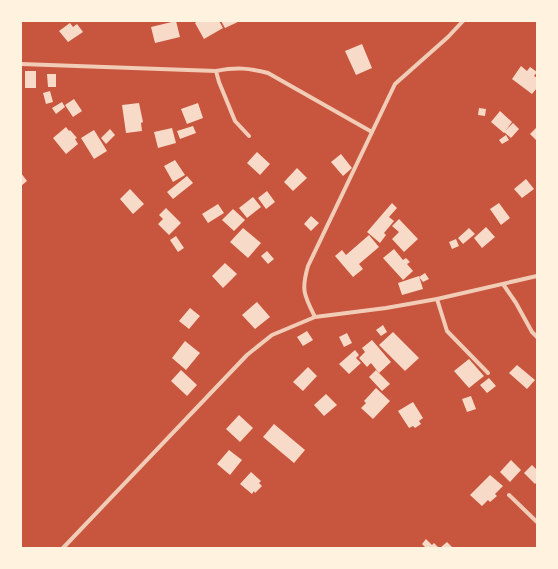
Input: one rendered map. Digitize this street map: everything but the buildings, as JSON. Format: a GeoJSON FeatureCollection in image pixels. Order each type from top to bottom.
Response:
{"type":"FeatureCollection","features":[{"type":"Feature","properties":{"kind":"street"},"geometry":{"type":"LineString","coordinates":[[315,317],[305,297],[304,281],[308,266],[396,84],[448,37],[463,21]]}},
{"type":"Feature","properties":{"kind":"street"},"geometry":{"type":"LineString","coordinates":[[21,64],[216,70],[235,68],[254,69],[268,73],[372,132]]}},
{"type":"Feature","properties":{"kind":"street"},"geometry":{"type":"LineString","coordinates":[[216,70],[235,121],[249,136]]}},
{"type":"Feature","properties":{"kind":"street"},"geometry":{"type":"LineString","coordinates":[[63,548],[247,355],[272,335],[315,317],[437,299],[537,276]]}},
{"type":"Feature","properties":{"kind":"street"},"geometry":{"type":"LineString","coordinates":[[503,284],[516,303],[532,332],[537,337]]}},
{"type":"Feature","properties":{"kind":"street"},"geometry":{"type":"LineString","coordinates":[[437,299],[447,331],[488,373]]}},
{"type":"Feature","properties":{"kind":"street"},"geometry":{"type":"LineString","coordinates":[[509,494],[537,522]]}}]}
